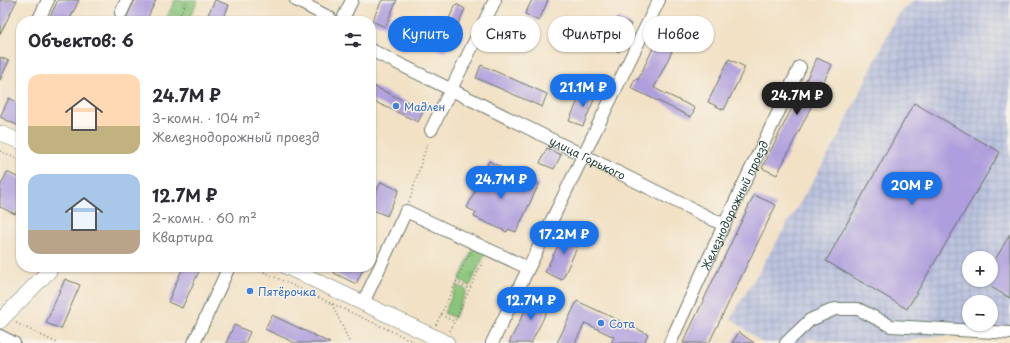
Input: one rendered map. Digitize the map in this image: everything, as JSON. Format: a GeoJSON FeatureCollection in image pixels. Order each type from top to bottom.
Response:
{"type":"FeatureCollection","features":[{"type":"Feature","properties":{"kind":"main road"},"geometry":{"type":"LineString","coordinates":[[0,133],[16,140]]}},
{"type":"Feature","properties":{"kind":"main road"},"geometry":{"type":"LineString","coordinates":[[2,319],[48,272]]}},
{"type":"Feature","properties":{"kind":"main road"},"geometry":{"type":"LineString","coordinates":[[298,272],[439,340]]}},
{"type":"Feature","properties":{"kind":"street"},"geometry":{"type":"LineString","coordinates":[[40,16],[48,0]]}},
{"type":"Feature","properties":{"kind":"street"},"geometry":{"type":"LineString","coordinates":[[121,13],[127,0]]}},
{"type":"Feature","properties":{"kind":"street"},"geometry":{"type":"LineString","coordinates":[[296,0],[326,16]]}},
{"type":"Feature","properties":{"kind":"street"},"geometry":{"type":"LineString","coordinates":[[344,16],[352,0]]}},
{"type":"Feature","properties":{"kind":"street"},"geometry":{"type":"LineString","coordinates":[[431,130],[495,0]]}},
{"type":"Feature","properties":{"kind":"street"},"geometry":{"type":"LineString","coordinates":[[492,343],[659,0]]}},
{"type":"Feature","properties":{"kind":"street","name":"улица Горького"},"geometry":{"type":"LineString","coordinates":[[376,52],[452,89],[583,156],[724,224]]}},
{"type":"Feature","properties":{"kind":"street","name":"Железнодорожный проезд"},"geometry":{"type":"LineString","coordinates":[[670,343],[724,224],[800,67]]}},
{"type":"Feature","properties":{"kind":"street"},"geometry":{"type":"LineString","coordinates":[[363,303],[406,212],[528,268]]}},
{"type":"Feature","properties":{"kind":"street"},"geometry":{"type":"LineString","coordinates":[[194,343],[228,272]]}},
{"type":"Feature","properties":{"kind":"street"},"geometry":{"type":"LineString","coordinates":[[786,343],[810,320],[835,309],[858,309],[891,326],[1010,333]]}},
{"type":"Feature","properties":{"kind":"street"},"geometry":{"type":"LineString","coordinates":[[0,336],[14,343]]}},
{"type":"Feature","properties":{"kind":"path"},"geometry":{"type":"LineString","coordinates":[[179,16],[187,0]]}},
{"type":"Feature","properties":{"kind":"path"},"geometry":{"type":"LineString","coordinates":[[406,212],[431,130]]}},
{"type":"Feature","properties":{"kind":"path"},"geometry":{"type":"LineString","coordinates":[[0,151],[16,159]]}},
{"type":"Feature","properties":{"kind":"path"},"geometry":{"type":"LineString","coordinates":[[439,340],[441,315],[474,243]]}},
{"type":"Feature","properties":{"kind":"path"},"geometry":{"type":"LineString","coordinates":[[439,340],[455,322],[489,250]]}},
{"type":"Feature","properties":{"kind":"path"},"geometry":{"type":"LineString","coordinates":[[265,272],[417,343]]}},
{"type":"Feature","properties":{"kind":"path"},"geometry":{"type":"LineString","coordinates":[[456,282],[470,289]]}},
{"type":"Feature","properties":{"kind":"path"},"geometry":{"type":"LineString","coordinates":[[332,304],[350,343]]}},
{"type":"Feature","properties":{"kind":"path"},"geometry":{"type":"LineString","coordinates":[[441,315],[455,322]]}},
{"type":"Feature","properties":{"kind":"path"},"geometry":{"type":"LineString","coordinates":[[2,319],[57,343]]}},
{"type":"Feature","properties":{"kind":"shaded area"},"geometry":{"type":"Polygon","coordinates":[[[915,0],[1010,0],[1010,334],[932,336],[896,343],[848,343],[808,339],[806,343],[762,343],[731,318],[836,142],[897,15],[915,0]]]}},
{"type":"Feature","properties":{"kind":"green space"},"geometry":{"type":"Polygon","coordinates":[[[175,0],[198,0],[190,16],[167,16],[175,0]]]}},
{"type":"Feature","properties":{"kind":"green space"},"geometry":{"type":"Polygon","coordinates":[[[474,246],[486,252],[470,286],[459,280],[474,246]]]}},
{"type":"Feature","properties":{"kind":"green space"},"geometry":{"type":"Polygon","coordinates":[[[457,285],[467,290],[454,318],[444,313],[457,285]]]}},
{"type":"Feature","properties":{"kind":"building"},"geometry":{"type":"Polygon","coordinates":[[[0,0],[17,0],[0,34],[0,0]]]}},
{"type":"Feature","properties":{"kind":"building"},"geometry":{"type":"Polygon","coordinates":[[[58,0],[79,0],[71,16],[50,16],[58,0]]]}},
{"type":"Feature","properties":{"kind":"building"},"geometry":{"type":"Polygon","coordinates":[[[135,0],[156,0],[148,16],[127,16],[135,0]]]}},
{"type":"Feature","properties":{"kind":"building"},"geometry":{"type":"Polygon","coordinates":[[[215,0],[229,5],[224,16],[207,16],[215,0]]]}},
{"type":"Feature","properties":{"kind":"building"},"geometry":{"type":"Polygon","coordinates":[[[382,0],[397,0],[390,16],[388,16],[385,27],[376,23],[376,16],[374,16],[382,0]]]}},
{"type":"Feature","properties":{"kind":"building"},"geometry":{"type":"Polygon","coordinates":[[[532,0],[548,0],[540,19],[540,16],[529,16],[525,14],[532,0]]]}},
{"type":"Feature","properties":{"kind":"building"},"geometry":{"type":"Polygon","coordinates":[[[456,4],[465,9],[462,16],[450,16],[456,4]]]}},
{"type":"Feature","properties":{"kind":"building"},"geometry":{"type":"Polygon","coordinates":[[[651,52],[672,52],[654,88],[695,108],[691,117],[631,88],[635,79],[638,80],[651,52]]]}},
{"type":"Feature","properties":{"kind":"building"},"geometry":{"type":"Polygon","coordinates":[[[0,57],[9,61],[0,80],[0,57]]]}},
{"type":"Feature","properties":{"kind":"building"},"geometry":{"type":"Polygon","coordinates":[[[817,58],[832,65],[777,175],[762,168],[817,58]]]}},
{"type":"Feature","properties":{"kind":"building"},"geometry":{"type":"Polygon","coordinates":[[[729,59],[745,67],[724,110],[708,102],[729,59]]]}},
{"type":"Feature","properties":{"kind":"building"},"geometry":{"type":"Polygon","coordinates":[[[481,65],[547,94],[542,107],[476,78],[481,65]]]}},
{"type":"Feature","properties":{"kind":"building"},"geometry":{"type":"Polygon","coordinates":[[[376,87],[424,110],[418,122],[376,102],[376,87]]]}},
{"type":"Feature","properties":{"kind":"building"},"geometry":{"type":"Polygon","coordinates":[[[583,89],[596,95],[583,126],[569,121],[583,89]]]}},
{"type":"Feature","properties":{"kind":"building"},"geometry":{"type":"Polygon","coordinates":[[[9,98],[16,102],[16,125],[0,117],[9,98]]]}},
{"type":"Feature","properties":{"kind":"building"},"geometry":{"type":"Polygon","coordinates":[[[914,103],[1000,152],[907,309],[826,261],[914,103]]]}},
{"type":"Feature","properties":{"kind":"building"},"geometry":{"type":"Polygon","coordinates":[[[547,148],[561,155],[554,169],[540,163],[547,148]]]}},
{"type":"Feature","properties":{"kind":"building"},"geometry":{"type":"Polygon","coordinates":[[[489,161],[501,167],[497,176],[521,187],[525,177],[539,184],[516,232],[508,229],[507,232],[474,217],[476,212],[467,208],[489,161]]]}},
{"type":"Feature","properties":{"kind":"building"},"geometry":{"type":"Polygon","coordinates":[[[7,172],[16,176],[15,214],[0,207],[0,187],[7,172]]]}},
{"type":"Feature","properties":{"kind":"building"},"geometry":{"type":"Polygon","coordinates":[[[381,182],[399,190],[387,216],[376,211],[376,192],[381,182]]]}},
{"type":"Feature","properties":{"kind":"building"},"geometry":{"type":"Polygon","coordinates":[[[754,195],[776,205],[709,343],[683,343],[754,195]]]}},
{"type":"Feature","properties":{"kind":"building"},"geometry":{"type":"Polygon","coordinates":[[[566,229],[582,237],[562,280],[545,272],[566,229]]]}},
{"type":"Feature","properties":{"kind":"building"},"geometry":{"type":"Polygon","coordinates":[[[1010,234],[1010,298],[991,287],[998,287],[998,255],[1010,234]]]}},
{"type":"Feature","properties":{"kind":"building"},"geometry":{"type":"Polygon","coordinates":[[[181,272],[199,272],[182,308],[168,302],[181,272]]]}},
{"type":"Feature","properties":{"kind":"building"},"geometry":{"type":"Polygon","coordinates":[[[334,272],[362,272],[356,284],[334,272]]]}},
{"type":"Feature","properties":{"kind":"building"},"geometry":{"type":"Polygon","coordinates":[[[65,279],[80,285],[61,329],[46,323],[65,279]]]}},
{"type":"Feature","properties":{"kind":"building"},"geometry":{"type":"Polygon","coordinates":[[[533,294],[551,303],[531,343],[509,343],[533,294]]]}},
{"type":"Feature","properties":{"kind":"building"},"geometry":{"type":"Polygon","coordinates":[[[577,301],[648,334],[644,343],[611,343],[614,337],[585,323],[575,343],[557,343],[577,301]]]}},
{"type":"Feature","properties":{"kind":"building"},"geometry":{"type":"Polygon","coordinates":[[[272,315],[330,343],[295,343],[265,329],[272,315]]]}},
{"type":"Feature","properties":{"kind":"building"},"geometry":{"type":"Polygon","coordinates":[[[234,325],[250,332],[245,343],[226,343],[234,325]]]}},
{"type":"Feature","properties":{"kind":"building"},"geometry":{"type":"Polygon","coordinates":[[[739,332],[754,343],[732,343],[739,332]]]}},
{"type":"Feature","properties":{"kind":"place","name":"Мадлен"},"geometry":{"type":"Point","coordinates":[396,106]}},
{"type":"Feature","properties":{"kind":"place","name":"Пятёрочка"},"geometry":{"type":"Point","coordinates":[250,291]}},
{"type":"Feature","properties":{"kind":"place","name":"Сота"},"geometry":{"type":"Point","coordinates":[601,323]}}]}
